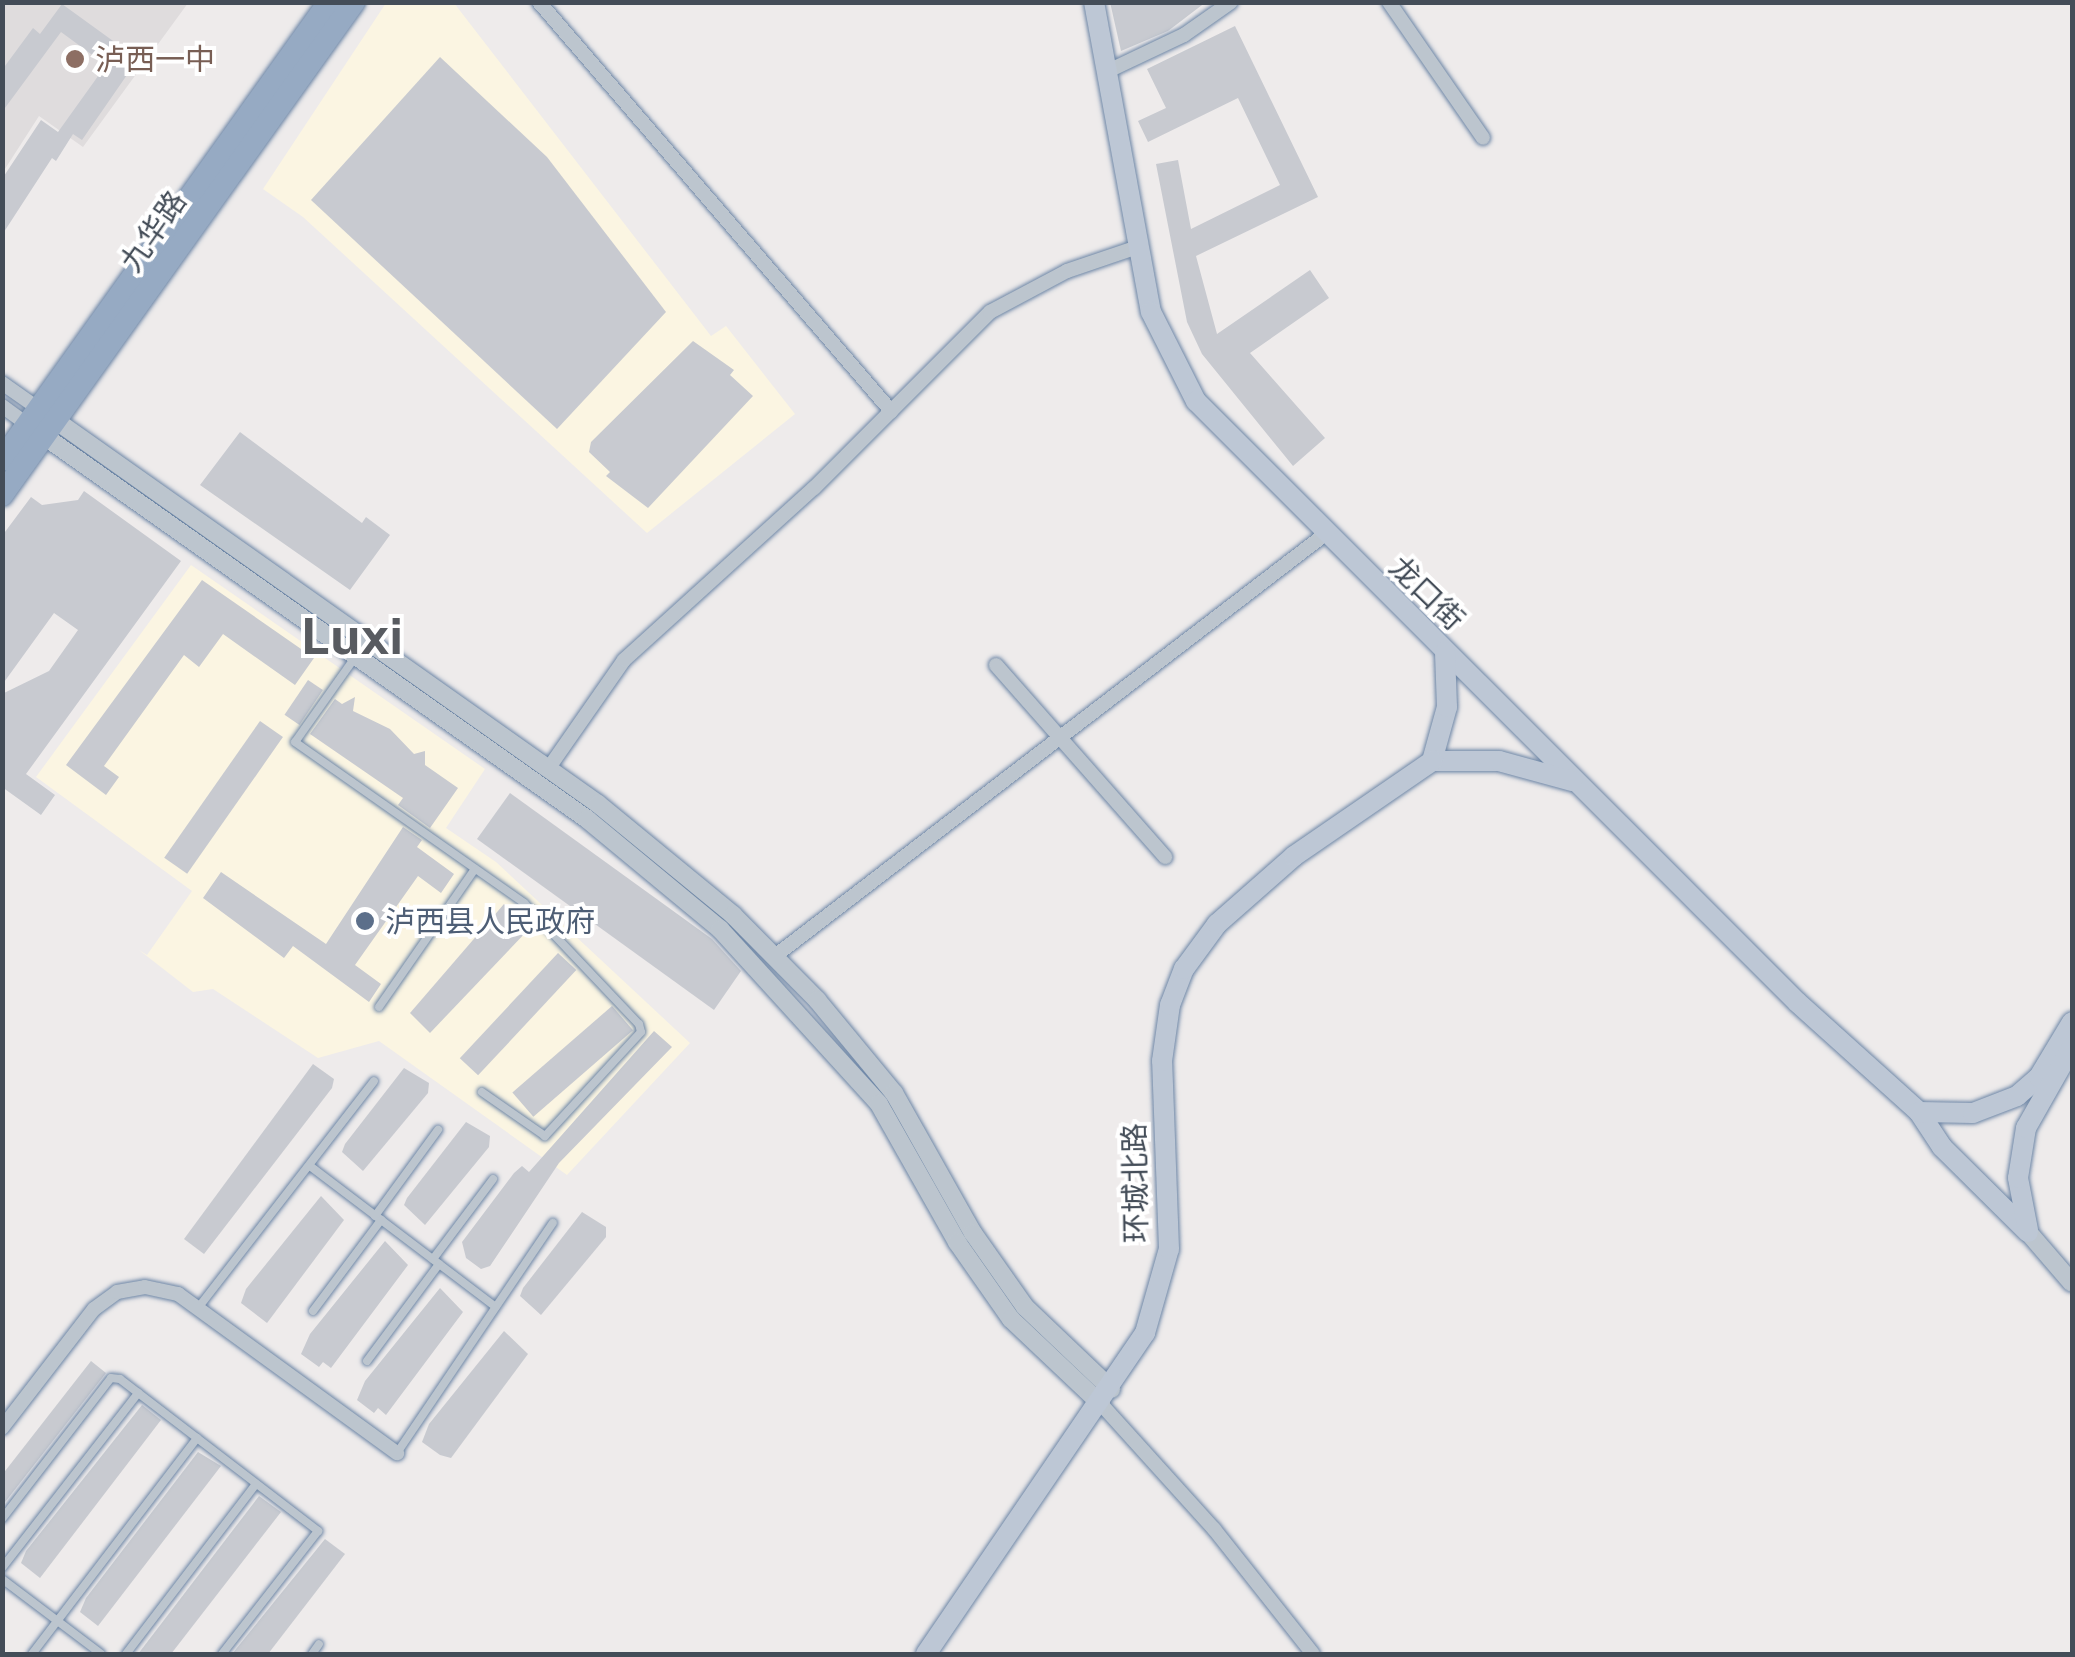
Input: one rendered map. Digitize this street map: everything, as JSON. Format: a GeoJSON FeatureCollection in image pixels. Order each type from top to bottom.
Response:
{"type":"FeatureCollection","features":[{"type":"Feature","properties":{"kind":"highway","name":"九华路"},"geometry":{"type":"LineString","coordinates":[[2,495],[42,423],[329,2]]}},
{"type":"Feature","properties":{"kind":"highway","name":"九华路"},"geometry":{"type":"LineString","coordinates":[[2,460],[42,423],[354,2]]}},
{"type":"Feature","properties":{"kind":"main road","name":"龙口街"},"geometry":{"type":"LineString","coordinates":[[1094,2],[1151,312],[1182,381],[1324,535],[1797,1002],[1920,1112],[1942,1147],[2028,1232]]}},
{"type":"Feature","properties":{"kind":"main road"},"geometry":{"type":"LineString","coordinates":[[1445,652],[1447,708],[1432,761],[1520,764],[1580,784]]}},
{"type":"Feature","properties":{"kind":"main road","name":"环城北路"},"geometry":{"type":"LineString","coordinates":[[926,1654],[1146,1333],[1165,1272],[1170,1226],[1162,1060],[1170,1006],[1184,970],[1217,924],[1294,856],[1432,761]]}},
{"type":"Feature","properties":{"kind":"main road"},"geometry":{"type":"LineString","coordinates":[[1920,1112],[1973,1113],[2017,1096],[2038,1077],[2072,1022]]}},
{"type":"Feature","properties":{"kind":"main road"},"geometry":{"type":"LineString","coordinates":[[2028,1232],[2018,1178],[2026,1128],[2072,1048]]}},
{"type":"Feature","properties":{"kind":"street"},"geometry":{"type":"LineString","coordinates":[[540,2],[891,411]]}},
{"type":"Feature","properties":{"kind":"street"},"geometry":{"type":"LineString","coordinates":[[1106,72],[1184,35],[1230,2]]}},
{"type":"Feature","properties":{"kind":"street"},"geometry":{"type":"LineString","coordinates":[[1389,2],[1483,138]]}},
{"type":"Feature","properties":{"kind":"street"},"geometry":{"type":"LineString","coordinates":[[548,768],[624,660],[891,411],[990,312],[1067,272],[1138,247]]}},
{"type":"Feature","properties":{"kind":"street"},"geometry":{"type":"LineString","coordinates":[[2,384],[42,423],[632,854],[762,970],[879,1104],[988,1290],[1035,1346],[1106,1396]]}},
{"type":"Feature","properties":{"kind":"street"},"geometry":{"type":"LineString","coordinates":[[2,406],[42,423],[548,768],[644,838],[775,956],[894,1093],[973,1232],[1025,1307],[1106,1396],[1313,1654]]}},
{"type":"Feature","properties":{"kind":"street"},"geometry":{"type":"LineString","coordinates":[[775,956],[1324,535]]}},
{"type":"Feature","properties":{"kind":"street"},"geometry":{"type":"LineString","coordinates":[[996,665],[1164,856]]}},
{"type":"Feature","properties":{"kind":"street"},"geometry":{"type":"LineString","coordinates":[[2028,1232],[2072,1283]]}},
{"type":"Feature","properties":{"kind":"street"},"geometry":{"type":"LineString","coordinates":[[2,1428],[94,1309],[117,1292],[156,1288],[198,1308],[397,1453]]}},
{"type":"Feature","properties":{"kind":"lane"},"geometry":{"type":"LineString","coordinates":[[356,656],[295,742],[524,903],[632,1010],[641,1032],[544,1136],[482,1092]]}},
{"type":"Feature","properties":{"kind":"lane"},"geometry":{"type":"LineString","coordinates":[[379,1007],[474,868]]}},
{"type":"Feature","properties":{"kind":"lane"},"geometry":{"type":"LineString","coordinates":[[198,1308],[374,1081]]}},
{"type":"Feature","properties":{"kind":"lane"},"geometry":{"type":"LineString","coordinates":[[313,1310],[438,1130]]}},
{"type":"Feature","properties":{"kind":"lane"},"geometry":{"type":"LineString","coordinates":[[310,1166],[496,1307]]}},
{"type":"Feature","properties":{"kind":"lane"},"geometry":{"type":"LineString","coordinates":[[367,1360],[493,1179]]}},
{"type":"Feature","properties":{"kind":"lane"},"geometry":{"type":"LineString","coordinates":[[397,1453],[553,1223]]}},
{"type":"Feature","properties":{"kind":"lane"},"geometry":{"type":"LineString","coordinates":[[2,1518],[112,1378],[138,1393],[318,1531],[222,1654]]}},
{"type":"Feature","properties":{"kind":"lane"},"geometry":{"type":"LineString","coordinates":[[2,1568],[138,1393]]}},
{"type":"Feature","properties":{"kind":"lane"},"geometry":{"type":"LineString","coordinates":[[32,1654],[197,1438]]}},
{"type":"Feature","properties":{"kind":"lane"},"geometry":{"type":"LineString","coordinates":[[126,1654],[256,1484]]}},
{"type":"Feature","properties":{"kind":"lane"},"geometry":{"type":"LineString","coordinates":[[2,1579],[101,1654]]}},
{"type":"Feature","properties":{"kind":"lane"},"geometry":{"type":"LineString","coordinates":[[312,1654],[319,1644]]}},
{"type":"Feature","properties":{"kind":"shaded area","name":"泸西一中"},"geometry":{"type":"Polygon","coordinates":[[[3,3],[188,3],[83,147],[39,116],[3,172],[3,3]]]}},
{"type":"Feature","properties":{"kind":"shaded area"},"geometry":{"type":"Polygon","coordinates":[[[386,3],[454,3],[711,336],[726,326],[795,414],[647,533],[303,217],[263,189],[386,3]]]}},
{"type":"Feature","properties":{"kind":"shaded area","name":"泸西县人民政府"},"geometry":{"type":"Polygon","coordinates":[[[191,565],[485,769],[446,828],[496,862],[690,1043],[567,1175],[379,1041],[318,1058],[213,989],[193,992],[139,950],[147,955],[192,891],[36,777],[191,565]]]}},
{"type":"Feature","properties":{"kind":"building"},"geometry":{"type":"Polygon","coordinates":[[[1110,2],[1206,2],[1168,31],[1121,51],[1110,2]]]}},
{"type":"Feature","properties":{"kind":"building"},"geometry":{"type":"Polygon","coordinates":[[[62,4],[138,59],[82,140],[73,134],[56,161],[52,158],[2,235],[2,179],[41,120],[58,132],[106,65],[61,32],[2,112],[2,70],[33,28],[40,34],[62,4]]]}},
{"type":"Feature","properties":{"kind":"building"},"geometry":{"type":"Polygon","coordinates":[[[1235,26],[1318,197],[1196,256],[1217,334],[1310,270],[1329,298],[1250,353],[1325,438],[1293,466],[1202,354],[1187,322],[1156,164],[1178,160],[1191,229],[1280,185],[1238,98],[1148,142],[1138,121],[1166,108],[1147,69],[1235,26]]]}},
{"type":"Feature","properties":{"kind":"building"},"geometry":{"type":"Polygon","coordinates":[[[440,57],[547,157],[666,312],[557,429],[311,200],[440,57]]]}},
{"type":"Feature","properties":{"kind":"building"},"geometry":{"type":"Polygon","coordinates":[[[693,341],[734,370],[730,375],[753,396],[648,508],[606,476],[610,472],[589,452],[591,442],[693,341]]]}},
{"type":"Feature","properties":{"kind":"building"},"geometry":{"type":"Polygon","coordinates":[[[240,432],[362,523],[366,517],[390,535],[350,590],[200,485],[240,432]]]}},
{"type":"Feature","properties":{"kind":"building"},"geometry":{"type":"Polygon","coordinates":[[[84,491],[181,561],[26,774],[55,795],[41,815],[2,787],[2,694],[49,671],[78,630],[54,613],[2,685],[2,536],[31,497],[42,505],[78,500],[84,491]]]}},
{"type":"Feature","properties":{"kind":"building"},"geometry":{"type":"Polygon","coordinates":[[[202,580],[314,658],[295,685],[223,634],[199,667],[184,655],[104,766],[119,777],[106,795],[66,765],[202,580]]]}},
{"type":"Feature","properties":{"kind":"building"},"geometry":{"type":"Polygon","coordinates":[[[308,680],[323,690],[299,725],[285,715],[308,680]]]}},
{"type":"Feature","properties":{"kind":"building"},"geometry":{"type":"Polygon","coordinates":[[[355,697],[353,711],[390,729],[414,754],[425,751],[425,765],[458,788],[430,828],[398,805],[403,798],[310,734],[335,699],[342,704],[355,697]]]}},
{"type":"Feature","properties":{"kind":"building"},"geometry":{"type":"Polygon","coordinates":[[[260,721],[283,737],[187,874],[164,858],[260,721]]]}},
{"type":"Feature","properties":{"kind":"building"},"geometry":{"type":"Polygon","coordinates":[[[510,793],[712,939],[741,971],[714,1010],[477,839],[510,793]]]}},
{"type":"Feature","properties":{"kind":"building"},"geometry":{"type":"Polygon","coordinates":[[[403,827],[422,840],[417,847],[454,874],[441,893],[418,876],[355,965],[381,984],[369,1002],[293,946],[284,958],[203,898],[221,872],[326,944],[403,827]]]}},
{"type":"Feature","properties":{"kind":"building"},"geometry":{"type":"Polygon","coordinates":[[[504,904],[529,929],[430,1033],[410,1013],[504,904]]]}},
{"type":"Feature","properties":{"kind":"building"},"geometry":{"type":"Polygon","coordinates":[[[558,953],[576,970],[478,1075],[460,1058],[558,953]]]}},
{"type":"Feature","properties":{"kind":"building"},"geometry":{"type":"Polygon","coordinates":[[[612,1006],[633,1030],[533,1117],[512,1093],[612,1006]]]}},
{"type":"Feature","properties":{"kind":"building"},"geometry":{"type":"Polygon","coordinates":[[[654,1031],[672,1047],[559,1163],[490,1266],[481,1269],[466,1258],[462,1242],[514,1173],[522,1166],[529,1172],[654,1031]]]}},
{"type":"Feature","properties":{"kind":"building"},"geometry":{"type":"Polygon","coordinates":[[[313,1064],[334,1079],[332,1088],[204,1254],[184,1239],[313,1064]]]}},
{"type":"Feature","properties":{"kind":"building"},"geometry":{"type":"Polygon","coordinates":[[[404,1068],[429,1083],[428,1093],[363,1171],[342,1152],[345,1144],[404,1068]]]}},
{"type":"Feature","properties":{"kind":"building"},"geometry":{"type":"Polygon","coordinates":[[[466,1122],[490,1136],[489,1147],[425,1225],[404,1205],[466,1122]]]}},
{"type":"Feature","properties":{"kind":"building"},"geometry":{"type":"Polygon","coordinates":[[[321,1196],[344,1220],[267,1323],[241,1303],[246,1289],[321,1196]]]}},
{"type":"Feature","properties":{"kind":"building"},"geometry":{"type":"Polygon","coordinates":[[[582,1212],[606,1227],[606,1237],[541,1315],[520,1296],[523,1288],[582,1212]]]}},
{"type":"Feature","properties":{"kind":"building"},"geometry":{"type":"Polygon","coordinates":[[[385,1241],[408,1265],[331,1368],[323,1362],[319,1367],[301,1354],[310,1334],[385,1241]]]}},
{"type":"Feature","properties":{"kind":"building"},"geometry":{"type":"Polygon","coordinates":[[[440,1288],[463,1312],[386,1415],[378,1408],[374,1413],[357,1400],[365,1381],[440,1288]]]}},
{"type":"Feature","properties":{"kind":"building"},"geometry":{"type":"Polygon","coordinates":[[[504,1331],[528,1354],[451,1458],[440,1455],[422,1442],[429,1424],[504,1331]]]}},
{"type":"Feature","properties":{"kind":"building"},"geometry":{"type":"Polygon","coordinates":[[[91,1361],[106,1373],[2,1506],[2,1475],[91,1361]]]}},
{"type":"Feature","properties":{"kind":"building"},"geometry":{"type":"Polygon","coordinates":[[[142,1405],[161,1420],[40,1578],[21,1563],[26,1551],[142,1405]]]}},
{"type":"Feature","properties":{"kind":"building"},"geometry":{"type":"Polygon","coordinates":[[[198,1452],[221,1466],[98,1626],[80,1612],[86,1598],[198,1452]]]}},
{"type":"Feature","properties":{"kind":"building"},"geometry":{"type":"Polygon","coordinates":[[[259,1496],[281,1512],[171,1654],[138,1654],[259,1496]]]}},
{"type":"Feature","properties":{"kind":"building"},"geometry":{"type":"Polygon","coordinates":[[[325,1539],[345,1554],[268,1654],[232,1654],[325,1539]]]}},
{"type":"Feature","properties":{"kind":"place","name":"泸西一中"},"geometry":{"type":"Point","coordinates":[75,59]}},
{"type":"Feature","properties":{"kind":"place","name":"泸西县人民政府"},"geometry":{"type":"Point","coordinates":[365,921]}},
{"type":"Feature","properties":{"kind":"district","name":"Luxi"},"geometry":{"type":"Point","coordinates":[352,636]}}]}
